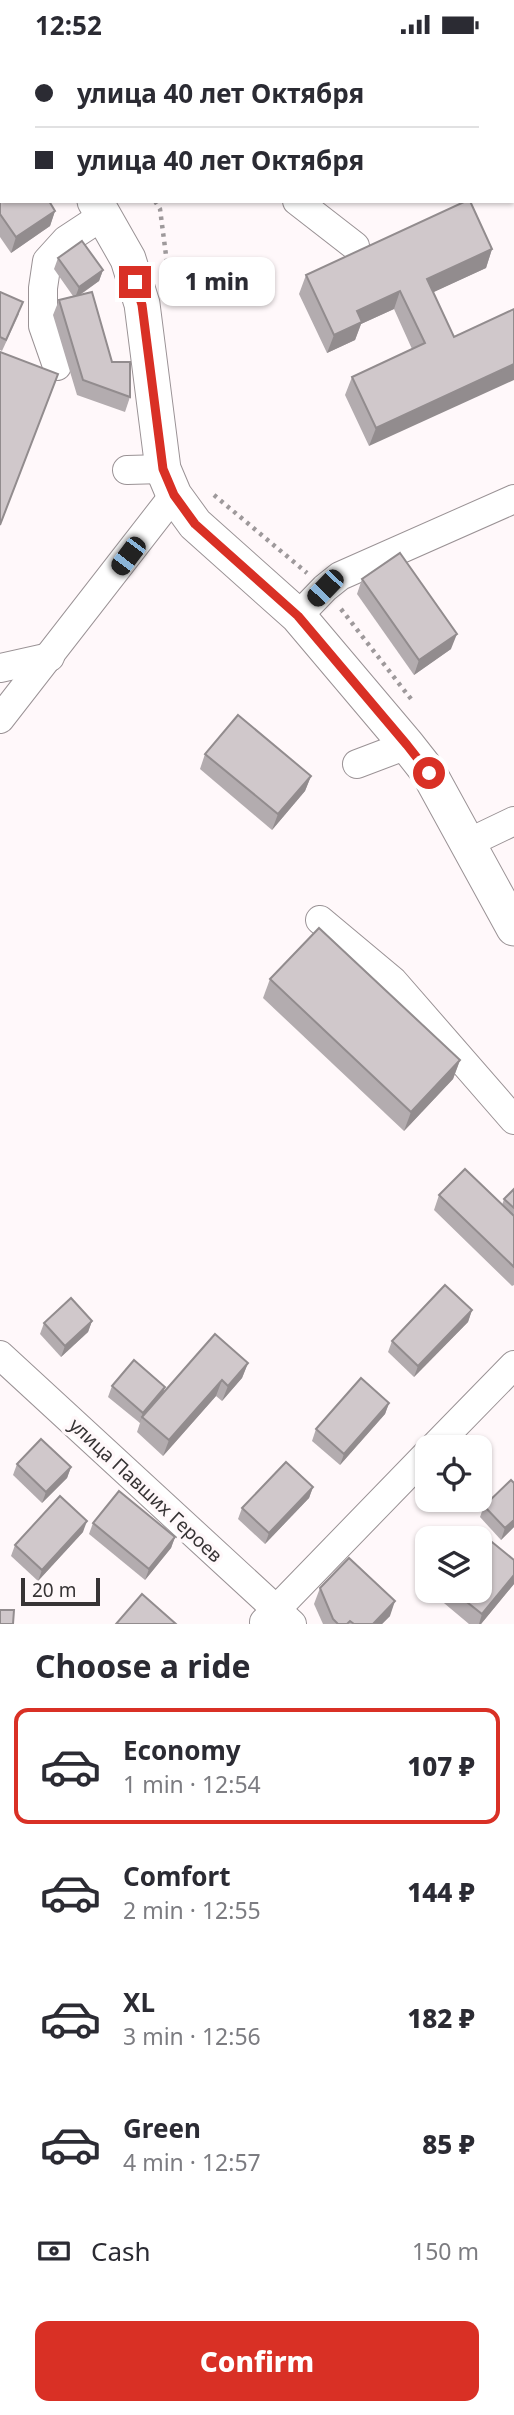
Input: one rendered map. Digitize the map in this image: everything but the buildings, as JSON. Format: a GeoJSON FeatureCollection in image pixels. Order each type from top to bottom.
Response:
{"type":"FeatureCollection","features":[{"type":"Feature","properties":{"kind":"main road"},"geometry":{"type":"LineString","coordinates":[[101,206],[128,259],[142,305],[182,485],[195,524],[298,616],[407,745],[429,773],[514,928]]}},
{"type":"Feature","properties":{"kind":"street"},"geometry":{"type":"LineString","coordinates":[[300,203],[355,246]]}},
{"type":"Feature","properties":{"kind":"street"},"geometry":{"type":"LineString","coordinates":[[57,366],[43,326],[43,288],[47,261],[101,206]]}},
{"type":"Feature","properties":{"kind":"street"},"geometry":{"type":"LineString","coordinates":[[0,719],[182,485],[127,470]]}},
{"type":"Feature","properties":{"kind":"street"},"geometry":{"type":"LineString","coordinates":[[298,616],[340,576],[514,499]]}},
{"type":"Feature","properties":{"kind":"street"},"geometry":{"type":"LineString","coordinates":[[0,668],[50,657]]}},
{"type":"Feature","properties":{"kind":"street"},"geometry":{"type":"LineString","coordinates":[[357,764],[407,745]]}},
{"type":"Feature","properties":{"kind":"street"},"geometry":{"type":"LineString","coordinates":[[468,843],[514,821]]}},
{"type":"Feature","properties":{"kind":"street"},"geometry":{"type":"LineString","coordinates":[[320,920],[393,981],[514,1120]]}},
{"type":"Feature","properties":{"kind":"street","name":"улица Павших Героев"},"geometry":{"type":"LineString","coordinates":[[0,1355],[276,1619]]}},
{"type":"Feature","properties":{"kind":"street"},"geometry":{"type":"LineString","coordinates":[[446,1435],[514,1365]]}},
{"type":"Feature","properties":{"kind":"street"},"geometry":{"type":"LineString","coordinates":[[276,1619],[415,1467]]}},
{"type":"Feature","properties":{"kind":"path"},"geometry":{"type":"LineString","coordinates":[[156,203],[160,209],[171,291]]}},
{"type":"Feature","properties":{"kind":"path"},"geometry":{"type":"LineString","coordinates":[[182,485],[325,588],[415,704]]}},
{"type":"Feature","properties":{"kind":"route"},"geometry":{"type":"LineString","coordinates":[[135,282],[142,305],[163,469],[174,495],[195,524],[298,616],[429,773]]}}]}
